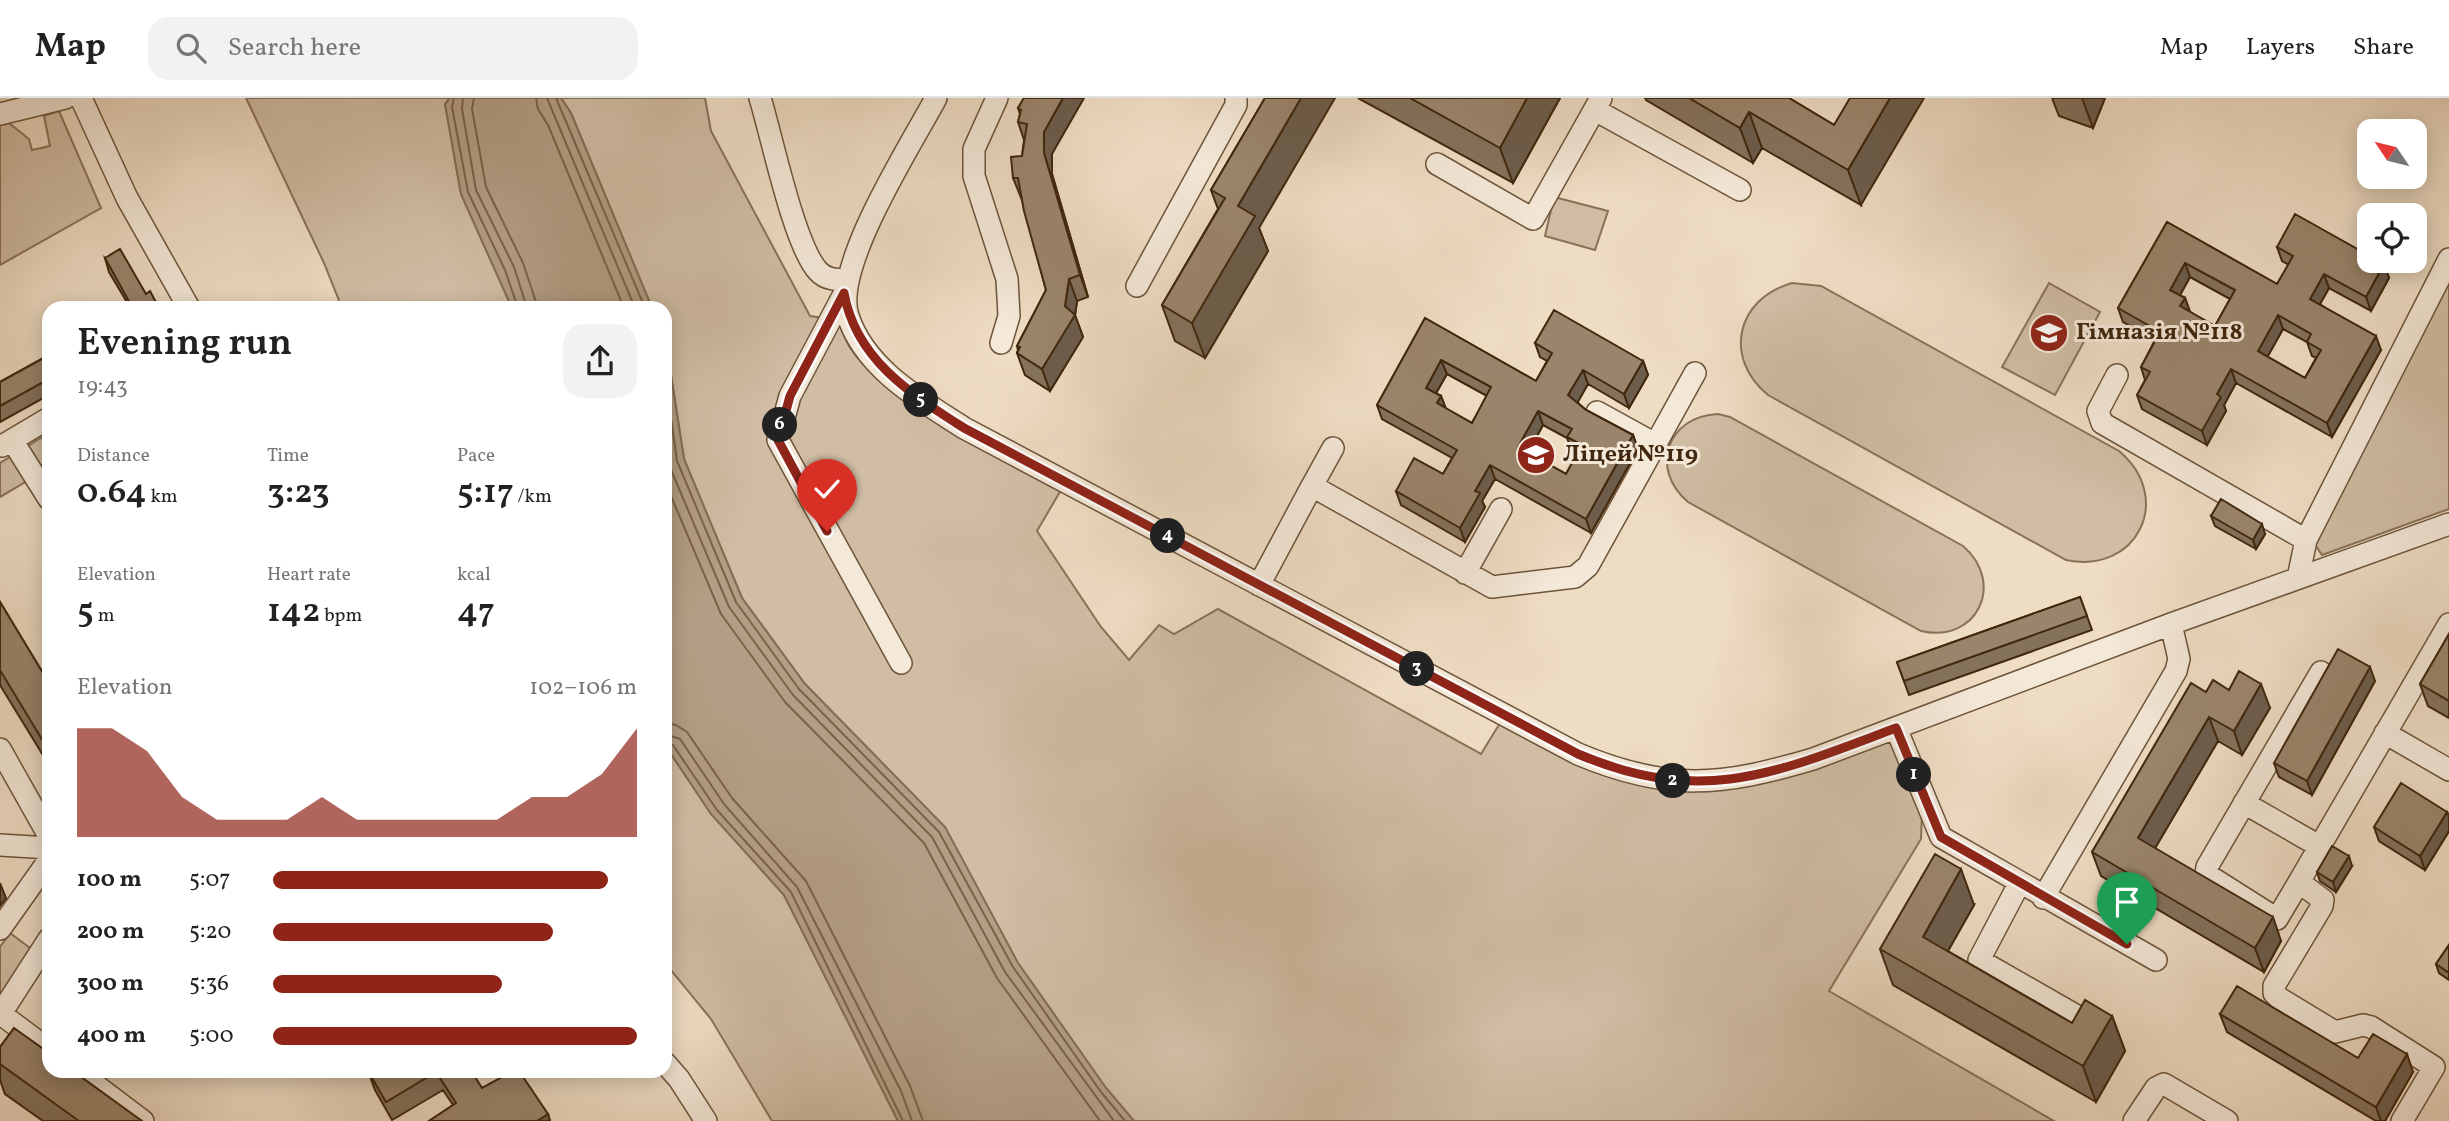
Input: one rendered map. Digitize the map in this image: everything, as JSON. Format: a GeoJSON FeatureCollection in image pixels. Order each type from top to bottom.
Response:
{"type":"FeatureCollection","features":[{"type":"Feature","properties":{"kind":"street"},"geometry":{"type":"LineString","coordinates":[[0,114],[65,98]]}},
{"type":"Feature","properties":{"kind":"street"},"geometry":{"type":"LineString","coordinates":[[82,98],[127,198],[185,301]]}},
{"type":"Feature","properties":{"kind":"street"},"geometry":{"type":"LineString","coordinates":[[760,98],[804,250],[820,273],[846,286]]}},
{"type":"Feature","properties":{"kind":"street"},"geometry":{"type":"LineString","coordinates":[[901,663],[778,440],[790,396],[846,286],[869,223],[936,98]]}},
{"type":"Feature","properties":{"kind":"street"},"geometry":{"type":"LineString","coordinates":[[998,98],[974,149],[974,176],[1007,279],[1009,316],[1001,343]]}},
{"type":"Feature","properties":{"kind":"street"},"geometry":{"type":"LineString","coordinates":[[1137,286],[1236,106],[1236,98]]}},
{"type":"Feature","properties":{"kind":"street"},"geometry":{"type":"LineString","coordinates":[[1437,164],[1533,219],[1598,104],[1740,190]]}},
{"type":"Feature","properties":{"kind":"street"},"geometry":{"type":"LineString","coordinates":[[2298,578],[2306,540],[2449,259]]}},
{"type":"Feature","properties":{"kind":"street"},"geometry":{"type":"LineString","coordinates":[[846,286],[848,316],[860,340],[886,373],[964,428],[1578,754],[1617,771],[1656,780],[1724,781],[1772,771],[1896,728],[2171,624],[2449,524]]}},
{"type":"Feature","properties":{"kind":"street"},"geometry":{"type":"LineString","coordinates":[[1312,486],[1492,587],[1575,577],[1583,573],[1695,373]]}},
{"type":"Feature","properties":{"kind":"street"},"geometry":{"type":"LineString","coordinates":[[2117,375],[2098,411],[2102,423],[2306,540]]}},
{"type":"Feature","properties":{"kind":"street"},"geometry":{"type":"LineString","coordinates":[[1597,412],[1657,445]]}},
{"type":"Feature","properties":{"kind":"street"},"geometry":{"type":"LineString","coordinates":[[42,422],[6,443],[42,490]]}},
{"type":"Feature","properties":{"kind":"street"},"geometry":{"type":"LineString","coordinates":[[1259,585],[1333,448]]}},
{"type":"Feature","properties":{"kind":"street"},"geometry":{"type":"LineString","coordinates":[[1465,573],[1501,509]]}},
{"type":"Feature","properties":{"kind":"street"},"geometry":{"type":"LineString","coordinates":[[2043,898],[2176,671],[2179,659],[2171,624]]}},
{"type":"Feature","properties":{"kind":"street"},"geometry":{"type":"LineString","coordinates":[[2321,672],[2244,803],[2206,874],[2277,919],[2449,624]]}},
{"type":"Feature","properties":{"kind":"street"},"geometry":{"type":"LineString","coordinates":[[1896,728],[1941,837],[2043,898],[2156,960]]}},
{"type":"Feature","properties":{"kind":"street"},"geometry":{"type":"LineString","coordinates":[[2385,733],[2449,770]]}},
{"type":"Feature","properties":{"kind":"street"},"geometry":{"type":"LineString","coordinates":[[0,749],[42,823]]}},
{"type":"Feature","properties":{"kind":"street"},"geometry":{"type":"LineString","coordinates":[[2244,803],[2319,846]]}},
{"type":"Feature","properties":{"kind":"street"},"geometry":{"type":"LineString","coordinates":[[0,845],[42,848]]}},
{"type":"Feature","properties":{"kind":"street"},"geometry":{"type":"LineString","coordinates":[[0,929],[42,870]]}},
{"type":"Feature","properties":{"kind":"street"},"geometry":{"type":"LineString","coordinates":[[2298,882],[2319,895],[2322,906],[2274,986],[2274,993],[2335,1032],[2363,1024],[2371,1027],[2434,1067],[2403,1121]]}},
{"type":"Feature","properties":{"kind":"street"},"geometry":{"type":"LineString","coordinates":[[2020,884],[1979,960],[2081,1019]]}},
{"type":"Feature","properties":{"kind":"street"},"geometry":{"type":"LineString","coordinates":[[42,950],[0,1015],[42,1045]]}},
{"type":"Feature","properties":{"kind":"street"},"geometry":{"type":"LineString","coordinates":[[672,1071],[706,1121]]}},
{"type":"Feature","properties":{"kind":"street"},"geometry":{"type":"LineString","coordinates":[[86,1078],[143,1121]]}},
{"type":"Feature","properties":{"kind":"street"},"geometry":{"type":"LineString","coordinates":[[2134,1121],[2155,1088],[2164,1084],[2227,1121]]}},
{"type":"Feature","properties":{"kind":"shaded area"},"geometry":{"type":"Polygon","coordinates":[[[246,98],[450,98],[445,104],[461,194],[509,301],[339,301],[246,98]]]}},
{"type":"Feature","properties":{"kind":"shaded area"},"geometry":{"type":"Polygon","coordinates":[[[561,98],[705,98],[711,131],[810,316],[837,320],[849,346],[868,370],[918,409],[947,428],[1061,490],[1037,531],[1101,627],[1129,660],[1159,625],[1174,634],[1218,609],[1481,754],[1500,723],[1590,768],[1637,783],[1688,791],[1894,738],[1922,812],[1921,839],[1829,991],[2054,1121],[1134,1121],[1106,1088],[1018,963],[945,827],[805,684],[742,598],[684,459],[672,382],[672,301],[649,301],[571,113],[561,98]]]}},
{"type":"Feature","properties":{"kind":"shaded area"},"geometry":{"type":"Polygon","coordinates":[[[59,111],[101,208],[0,265],[0,120],[4,119],[29,139],[32,150],[50,146],[44,116],[59,111]]]}},
{"type":"Feature","properties":{"kind":"shaded area"},"geometry":{"type":"Polygon","coordinates":[[[1554,197],[1608,211],[1595,250],[1545,236],[1554,197]]]}},
{"type":"Feature","properties":{"kind":"shaded area"},"geometry":{"type":"Polygon","coordinates":[[[2449,272],[2449,509],[2322,555],[2314,543],[2449,272]]]}},
{"type":"Feature","properties":{"kind":"shaded area"},"geometry":{"type":"Polygon","coordinates":[[[1792,283],[1821,286],[2119,451],[2136,470],[2144,490],[2146,510],[2140,529],[2129,544],[2112,556],[2091,562],[2066,560],[1768,395],[1754,380],[1745,364],[1741,348],[1742,331],[1758,302],[1773,291],[1792,283]]]}},
{"type":"Feature","properties":{"kind":"shaded area"},"geometry":{"type":"Polygon","coordinates":[[[2049,283],[2100,312],[2055,395],[2002,367],[2049,283]]]}},
{"type":"Feature","properties":{"kind":"shaded area"},"geometry":{"type":"Polygon","coordinates":[[[1718,414],[1730,417],[1963,546],[1976,561],[1982,577],[1983,593],[1979,607],[1970,620],[1941,633],[1921,631],[1688,502],[1676,489],[1669,475],[1669,446],[1686,424],[1700,417],[1718,414]]]}},
{"type":"Feature","properties":{"kind":"shaded area"},"geometry":{"type":"Polygon","coordinates":[[[42,437],[42,472],[0,497],[0,463],[42,437]]]}},
{"type":"Feature","properties":{"kind":"shaded area"},"geometry":{"type":"Polygon","coordinates":[[[672,756],[711,814],[784,895],[898,1121],[772,1121],[711,1019],[672,972],[672,756]]]}},
{"type":"Feature","properties":{"kind":"shaded area"},"geometry":{"type":"Polygon","coordinates":[[[10,933],[34,951],[0,1000],[0,947],[10,933]]]}},
{"type":"Feature","properties":{"kind":"water"},"geometry":{"type":"Polygon","coordinates":[[[450,98],[561,98],[571,113],[649,301],[509,301],[461,194],[445,104],[450,98]]]}},
{"type":"Feature","properties":{"kind":"water"},"geometry":{"type":"Polygon","coordinates":[[[672,382],[684,459],[742,598],[805,684],[945,827],[1018,963],[1106,1088],[1134,1121],[898,1121],[784,895],[711,814],[672,756],[672,382]]]}},
{"type":"Feature","properties":{"kind":"building"},"geometry":{"type":"Polygon","coordinates":[[[1024,98],[1063,98],[1044,132],[1044,153],[1080,275],[1069,279],[1065,306],[1075,315],[1042,369],[1017,353],[1020,347],[1017,346],[1046,290],[1024,211],[1018,178],[1013,178],[1011,157],[1022,156],[1027,124],[1018,122],[1021,110],[1018,108],[1024,98]]]}},
{"type":"Feature","properties":{"kind":"building"},"geometry":{"type":"Polygon","coordinates":[[[1265,98],[1301,98],[1238,206],[1255,216],[1192,323],[1162,305],[1225,198],[1211,190],[1265,98]]]}},
{"type":"Feature","properties":{"kind":"building"},"geometry":{"type":"Polygon","coordinates":[[[1410,98],[1527,98],[1500,148],[1410,98]]]}},
{"type":"Feature","properties":{"kind":"building"},"geometry":{"type":"Polygon","coordinates":[[[1689,98],[1789,98],[1834,125],[1850,98],[1890,98],[1848,170],[1749,112],[1740,128],[1689,98]]]}},
{"type":"Feature","properties":{"kind":"building"},"geometry":{"type":"Polygon","coordinates":[[[2295,214],[2357,249],[2357,273],[2379,273],[2366,297],[2324,274],[2310,299],[2376,336],[2327,423],[2231,369],[2217,394],[2221,397],[2202,431],[2137,395],[2150,372],[2141,367],[2160,332],[2118,308],[2167,222],[2277,284],[2293,256],[2277,247],[2295,214]],[[2185,263],[2170,290],[2185,298],[2180,306],[2215,326],[2235,290],[2185,263]],[[2278,315],[2258,351],[2305,378],[2321,350],[2307,342],[2311,334],[2278,315]]]}},
{"type":"Feature","properties":{"kind":"building"},"geometry":{"type":"Polygon","coordinates":[[[120,249],[146,294],[150,291],[155,301],[129,301],[105,258],[120,249]]]}},
{"type":"Feature","properties":{"kind":"building"},"geometry":{"type":"Polygon","coordinates":[[[1554,310],[1643,361],[1624,394],[1583,370],[1568,395],[1586,410],[1633,435],[1586,519],[1490,465],[1475,491],[1480,493],[1460,528],[1396,491],[1414,458],[1443,474],[1457,450],[1377,405],[1425,318],[1536,381],[1552,353],[1535,343],[1554,310]],[[1441,360],[1426,388],[1441,396],[1437,403],[1472,423],[1491,387],[1441,360]],[[1538,411],[1518,447],[1566,474],[1582,445],[1567,437],[1572,429],[1538,411]]]}},
{"type":"Feature","properties":{"kind":"building"},"geometry":{"type":"Polygon","coordinates":[[[42,359],[42,383],[0,406],[0,382],[42,359]]]}},
{"type":"Feature","properties":{"kind":"building"},"geometry":{"type":"Polygon","coordinates":[[[2221,499],[2262,524],[2253,540],[2211,516],[2221,499]]]}},
{"type":"Feature","properties":{"kind":"building"},"geometry":{"type":"Polygon","coordinates":[[[2080,597],[2087,616],[1904,681],[1897,662],[2080,597]]]}},
{"type":"Feature","properties":{"kind":"building"},"geometry":{"type":"Polygon","coordinates":[[[0,602],[42,671],[42,739],[0,670],[0,602]]]}},
{"type":"Feature","properties":{"kind":"building"},"geometry":{"type":"Polygon","coordinates":[[[2449,634],[2449,701],[2420,684],[2449,634]]]}},
{"type":"Feature","properties":{"kind":"building"},"geometry":{"type":"Polygon","coordinates":[[[2338,649],[2370,667],[2307,781],[2274,763],[2338,649]]]}},
{"type":"Feature","properties":{"kind":"building"},"geometry":{"type":"Polygon","coordinates":[[[2239,671],[2261,684],[2234,731],[2209,717],[2138,838],[2273,917],[2255,948],[2092,852],[2191,683],[2206,692],[2213,680],[2229,690],[2239,671]]]}},
{"type":"Feature","properties":{"kind":"building"},"geometry":{"type":"Polygon","coordinates":[[[2401,783],[2447,812],[2420,856],[2374,827],[2401,783]]]}},
{"type":"Feature","properties":{"kind":"building"},"geometry":{"type":"Polygon","coordinates":[[[2332,846],[2349,856],[2333,882],[2317,872],[2332,846]]]}},
{"type":"Feature","properties":{"kind":"building"},"geometry":{"type":"Polygon","coordinates":[[[1935,854],[1961,869],[1923,937],[2072,1023],[2085,1000],[2112,1016],[2083,1066],[1880,949],[1935,854]]]}},
{"type":"Feature","properties":{"kind":"building"},"geometry":{"type":"Polygon","coordinates":[[[2449,945],[2449,973],[2436,964],[2449,945]]]}},
{"type":"Feature","properties":{"kind":"building"},"geometry":{"type":"Polygon","coordinates":[[[2237,986],[2358,1058],[2373,1034],[2407,1054],[2376,1107],[2220,1014],[2237,986]]]}},
{"type":"Feature","properties":{"kind":"building"},"geometry":{"type":"Polygon","coordinates":[[[14,1028],[42,1048],[42,1078],[83,1078],[142,1121],[79,1121],[0,1064],[0,1047],[14,1028]]]}},
{"type":"Feature","properties":{"kind":"building"},"geometry":{"type":"Polygon","coordinates":[[[372,1078],[426,1078],[386,1102],[372,1078]]]}},
{"type":"Feature","properties":{"kind":"building"},"geometry":{"type":"Polygon","coordinates":[[[440,1078],[476,1078],[482,1088],[500,1078],[524,1078],[548,1114],[537,1121],[429,1121],[456,1103],[440,1078]]]}},
{"type":"Feature","properties":{"kind":"place","name":"Гімназія №118"},"geometry":{"type":"Point","coordinates":[2049,333]}},
{"type":"Feature","properties":{"kind":"place","name":"Ліцей №119"},"geometry":{"type":"Point","coordinates":[1536,455]}},
{"type":"Feature","properties":{"kind":"route"},"geometry":{"type":"LineString","coordinates":[[827,531],[778,440],[780,421],[790,396],[844,293],[848,316],[860,340],[886,373],[964,428],[1578,754],[1617,771],[1656,780],[1724,781],[1813,759],[1896,728],[1927,809],[1941,837],[2127,944]]}}]}
